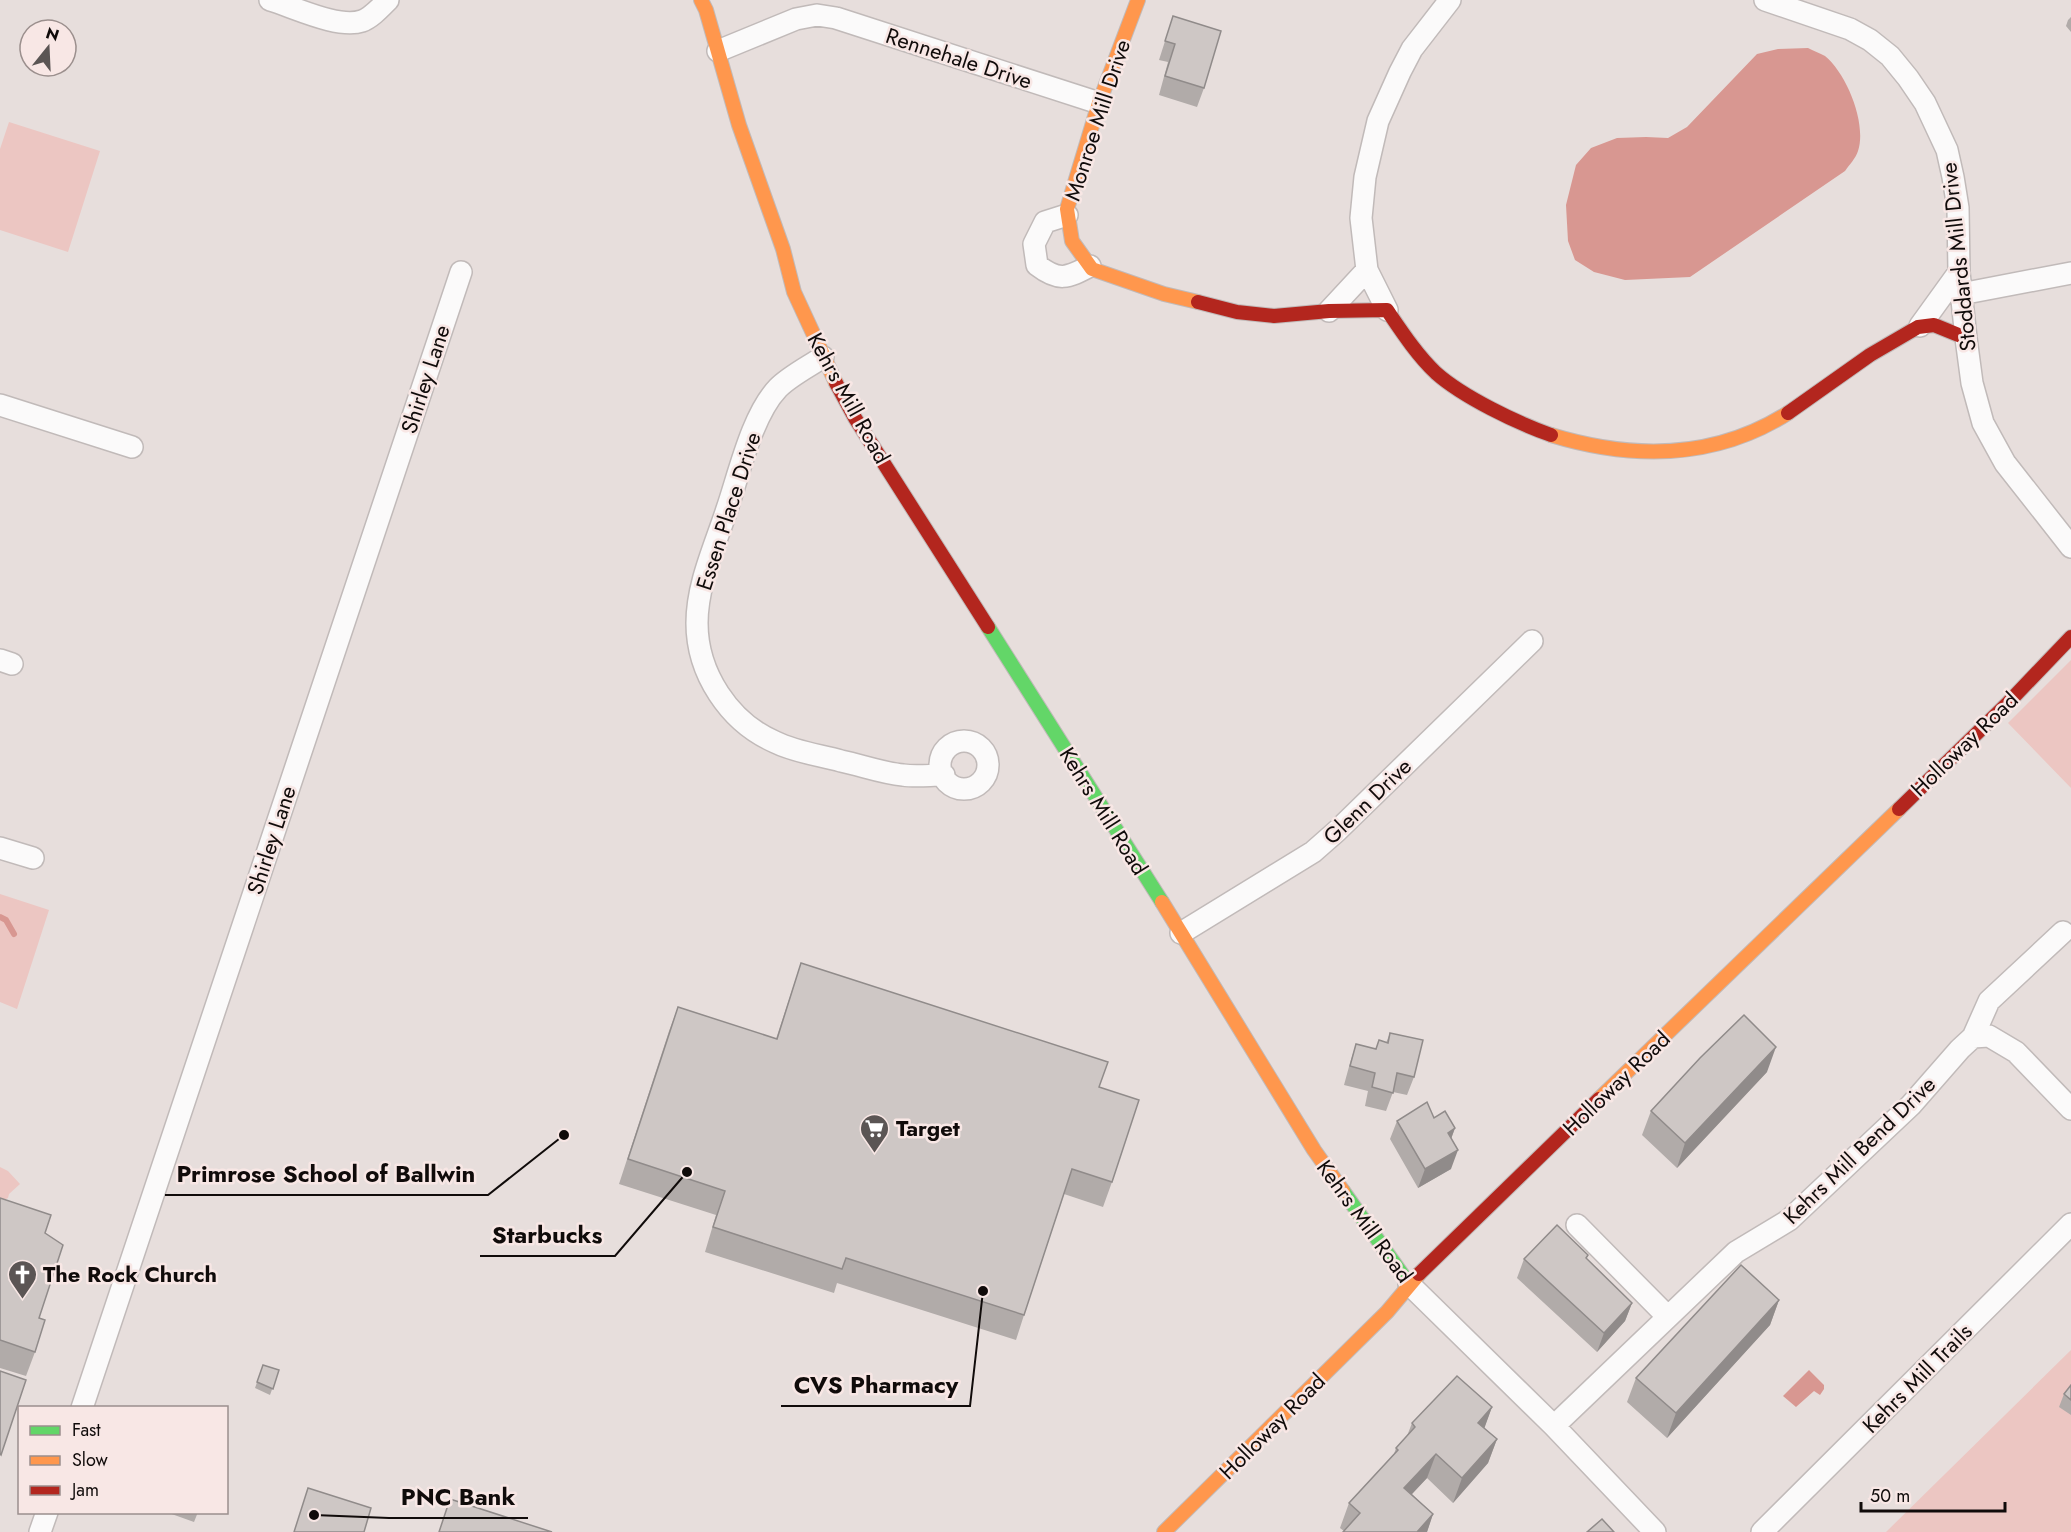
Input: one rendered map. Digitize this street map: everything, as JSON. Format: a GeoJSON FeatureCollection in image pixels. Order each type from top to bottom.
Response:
{"type":"FeatureCollection","features":[{"type":"Feature","properties":{"kind":"street"},"geometry":{"type":"LineString","coordinates":[[270,0],[339,22],[362,21],[381,8],[388,0]]}},
{"type":"Feature","properties":{"kind":"street","name":"Kehrs Mill Road"},"geometry":{"type":"LineString","coordinates":[[701,0],[739,125],[783,249],[794,292],[823,357],[855,418],[1181,933],[1314,1150],[1409,1284],[1554,1426],[1655,1532]]}},
{"type":"Feature","properties":{"kind":"street","name":"Monroe Mill Drive"},"geometry":{"type":"LineString","coordinates":[[1090,266],[1072,242],[1066,215],[1099,104],[1138,0]]}},
{"type":"Feature","properties":{"kind":"street"},"geometry":{"type":"LineString","coordinates":[[1450,0],[1413,49],[1378,121],[1365,177],[1361,218],[1367,270],[1387,310],[1426,364],[1446,382],[1546,433],[1594,448],[1643,454],[1697,449],[1728,441],[1756,430],[1779,418],[1880,347],[1920,326],[1936,325],[1966,338]]}},
{"type":"Feature","properties":{"kind":"street","name":"Stoddards Mill Drive"},"geometry":{"type":"LineString","coordinates":[[1765,0],[1850,29],[1870,40],[1890,56],[1926,103],[1947,150],[1958,208],[1959,272],[1966,338],[1972,383],[1983,423],[2005,463],[2071,548]]}},
{"type":"Feature","properties":{"kind":"street"},"geometry":{"type":"LineString","coordinates":[[718,51],[796,20],[818,8]]}},
{"type":"Feature","properties":{"kind":"street","name":"Rennehale Drive"},"geometry":{"type":"LineString","coordinates":[[818,8],[836,18],[1099,104]]}},
{"type":"Feature","properties":{"kind":"street"},"geometry":{"type":"LineString","coordinates":[[1066,215],[1046,222],[1034,244],[1037,265],[1050,275],[1070,276],[1090,266],[1092,269],[1164,294],[1237,312],[1274,316],[1329,310],[1387,310]]}},
{"type":"Feature","properties":{"kind":"street"},"geometry":{"type":"LineString","coordinates":[[1329,310],[1367,270]]}},
{"type":"Feature","properties":{"kind":"street","name":"Shirley Lane"},"geometry":{"type":"LineString","coordinates":[[82,1406],[461,272]]}},
{"type":"Feature","properties":{"kind":"street"},"geometry":{"type":"LineString","coordinates":[[1920,326],[1959,272]]}},
{"type":"Feature","properties":{"kind":"street"},"geometry":{"type":"LineString","coordinates":[[1961,294],[2071,273]]}},
{"type":"Feature","properties":{"kind":"street","name":"Essen Place Drive"},"geometry":{"type":"LineString","coordinates":[[823,357],[780,386],[766,402],[751,438],[703,581],[697,624],[703,663],[725,703],[757,733],[776,743],[796,750],[902,775],[944,775]]}},
{"type":"Feature","properties":{"kind":"street"},"geometry":{"type":"LineString","coordinates":[[0,405],[132,447]]}},
{"type":"Feature","properties":{"kind":"street","name":"Holloway Road"},"geometry":{"type":"LineString","coordinates":[[1164,1532],[1387,1312],[1409,1284],[1998,712],[2071,637]]}},
{"type":"Feature","properties":{"kind":"street","name":"Glenn Drive"},"geometry":{"type":"LineString","coordinates":[[1181,933],[1313,852],[1532,641]]}},
{"type":"Feature","properties":{"kind":"street"},"geometry":{"type":"LineString","coordinates":[[0,848],[33,858]]}},
{"type":"Feature","properties":{"kind":"street","name":"Kehrs Mill Bend Drive"},"geometry":{"type":"LineString","coordinates":[[1554,1426],[1736,1252],[1789,1220],[1911,1105],[1960,1049],[1973,1038],[1989,1001],[2063,932]]}},
{"type":"Feature","properties":{"kind":"street"},"geometry":{"type":"LineString","coordinates":[[1973,1038],[1989,1036],[2016,1052],[2071,1109]]}},
{"type":"Feature","properties":{"kind":"street","name":"Kehrs Mill Trails"},"geometry":{"type":"LineString","coordinates":[[1762,1532],[2071,1224]]}},
{"type":"Feature","properties":{"kind":"street"},"geometry":{"type":"LineString","coordinates":[[1577,1225],[1667,1316]]}},
{"type":"Feature","properties":{"kind":"street"},"geometry":{"type":"LineString","coordinates":[[40,1532],[46,1514]]}},
{"type":"Feature","properties":{"kind":"shaded area"},"geometry":{"type":"Polygon","coordinates":[[[1808,48],[1825,56],[1833,64],[1853,100],[1860,127],[1860,140],[1858,151],[1845,171],[1690,277],[1625,280],[1594,272],[1575,260],[1568,241],[1566,205],[1576,165],[1591,148],[1617,138],[1668,138],[1687,127],[1757,54],[1778,49],[1808,48]]]}},
{"type":"Feature","properties":{"kind":"shaded area"},"geometry":{"type":"Polygon","coordinates":[[[9,122],[100,151],[68,252],[0,230],[0,149],[9,122]]]}},
{"type":"Feature","properties":{"kind":"shaded area"},"geometry":{"type":"Polygon","coordinates":[[[2071,660],[2071,788],[2008,723],[2071,660]]]}},
{"type":"Feature","properties":{"kind":"shaded area"},"geometry":{"type":"Polygon","coordinates":[[[0,894],[49,910],[17,1009],[0,1002],[0,894]]]}},
{"type":"Feature","properties":{"kind":"shaded area"},"geometry":{"type":"Polygon","coordinates":[[[0,1167],[8,1171],[20,1184],[9,1194],[8,1198],[0,1202],[0,1167]]]}},
{"type":"Feature","properties":{"kind":"shaded area"},"geometry":{"type":"Polygon","coordinates":[[[2071,1350],[2071,1532],[1886,1532],[2071,1350]]]}},
{"type":"Feature","properties":{"kind":"shaded area"},"geometry":{"type":"Polygon","coordinates":[[[1809,1370],[1824,1385],[1824,1389],[1820,1395],[1814,1391],[1796,1407],[1783,1396],[1809,1370]]]}},
{"type":"Feature","properties":{"kind":"building"},"geometry":{"type":"Polygon","coordinates":[[[1173,16],[1221,31],[1204,88],[1165,76],[1175,44],[1165,41],[1173,16]]]}},
{"type":"Feature","properties":{"kind":"building","name":"Target"},"geometry":{"type":"Polygon","coordinates":[[[801,963],[1108,1062],[1099,1087],[1139,1100],[1112,1182],[1072,1169],[1024,1315],[846,1258],[842,1269],[713,1227],[725,1191],[628,1159],[678,1007],[777,1039],[801,963]]]}},
{"type":"Feature","properties":{"kind":"building"},"geometry":{"type":"Polygon","coordinates":[[[1744,1015],[1776,1047],[1685,1143],[1651,1111],[1744,1015]]]}},
{"type":"Feature","properties":{"kind":"building"},"geometry":{"type":"Polygon","coordinates":[[[1390,1033],[1423,1040],[1414,1077],[1397,1073],[1393,1093],[1372,1087],[1375,1073],[1350,1066],[1356,1044],[1376,1049],[1379,1040],[1388,1043],[1390,1033]]]}},
{"type":"Feature","properties":{"kind":"building"},"geometry":{"type":"Polygon","coordinates":[[[1427,1102],[1434,1118],[1445,1111],[1455,1128],[1448,1133],[1458,1150],[1425,1169],[1397,1121],[1427,1102]]]}},
{"type":"Feature","properties":{"kind":"building","name":"The Rock Church"},"geometry":{"type":"Polygon","coordinates":[[[0,1198],[51,1215],[45,1233],[63,1245],[39,1318],[45,1320],[35,1352],[0,1340],[0,1198]]]}},
{"type":"Feature","properties":{"kind":"building"},"geometry":{"type":"Polygon","coordinates":[[[1557,1225],[1588,1255],[1586,1258],[1632,1303],[1604,1333],[1524,1259],[1557,1225]]]}},
{"type":"Feature","properties":{"kind":"building"},"geometry":{"type":"Polygon","coordinates":[[[1741,1265],[1779,1300],[1676,1413],[1636,1378],[1741,1265]]]}},
{"type":"Feature","properties":{"kind":"building"},"geometry":{"type":"Polygon","coordinates":[[[263,1365],[279,1370],[273,1389],[257,1382],[263,1365]]]}},
{"type":"Feature","properties":{"kind":"building"},"geometry":{"type":"Polygon","coordinates":[[[0,1371],[26,1380],[1,1455],[0,1454],[0,1371]]]}},
{"type":"Feature","properties":{"kind":"building"},"geometry":{"type":"Polygon","coordinates":[[[1457,1376],[1492,1407],[1478,1423],[1497,1439],[1462,1478],[1436,1454],[1404,1488],[1433,1514],[1417,1532],[1343,1532],[1360,1513],[1349,1503],[1398,1450],[1396,1448],[1415,1427],[1412,1423],[1457,1376]]]}},
{"type":"Feature","properties":{"kind":"building"},"geometry":{"type":"Polygon","coordinates":[[[2071,1385],[2071,1400],[2064,1394],[2071,1385]]]}},
{"type":"Feature","properties":{"kind":"building"},"geometry":{"type":"Polygon","coordinates":[[[308,1488],[371,1508],[364,1532],[294,1532],[308,1488]]]}},
{"type":"Feature","properties":{"kind":"building"},"geometry":{"type":"Polygon","coordinates":[[[450,1499],[552,1532],[439,1532],[450,1499]]]}},
{"type":"Feature","properties":{"kind":"building"},"geometry":{"type":"Polygon","coordinates":[[[1602,1519],[1614,1532],[1587,1532],[1602,1519]]]}},
{"type":"Feature","properties":{"kind":"waterway"},"geometry":{"type":"LineString","coordinates":[[0,917],[6,920],[14,934]]}},
{"type":"Feature","properties":{"kind":"traffic: fast"},"geometry":{"type":"LineString","coordinates":[[988,627],[1162,902]]}},
{"type":"Feature","properties":{"kind":"traffic: fast"},"geometry":{"type":"LineString","coordinates":[[1343,1191],[1409,1284]]}},
{"type":"Feature","properties":{"kind":"traffic: slow"},"geometry":{"type":"LineString","coordinates":[[701,0],[706,10],[739,125],[783,249],[794,292],[836,383]]}},
{"type":"Feature","properties":{"kind":"traffic: slow"},"geometry":{"type":"LineString","coordinates":[[1138,0],[1099,103],[1067,209],[1072,241],[1092,269],[1164,294],[1198,302]]}},
{"type":"Feature","properties":{"kind":"traffic: slow"},"geometry":{"type":"LineString","coordinates":[[1551,435],[1612,449],[1672,451],[1731,440],[1788,413]]}},
{"type":"Feature","properties":{"kind":"traffic: slow"},"geometry":{"type":"LineString","coordinates":[[1599,1099],[1899,809]]}},
{"type":"Feature","properties":{"kind":"traffic: slow"},"geometry":{"type":"LineString","coordinates":[[1162,902],[1314,1150],[1343,1191]]}},
{"type":"Feature","properties":{"kind":"traffic: slow"},"geometry":{"type":"LineString","coordinates":[[1164,1532],[1387,1312],[1419,1274]]}},
{"type":"Feature","properties":{"kind":"traffic: jam"},"geometry":{"type":"LineString","coordinates":[[1198,302],[1237,312],[1274,316],[1329,311],[1387,310],[1422,359],[1447,382],[1491,409],[1551,435]]}},
{"type":"Feature","properties":{"kind":"traffic: jam"},"geometry":{"type":"LineString","coordinates":[[1788,413],[1870,355],[1918,327],[1934,325],[1966,338]]}},
{"type":"Feature","properties":{"kind":"traffic: jam"},"geometry":{"type":"LineString","coordinates":[[836,383],[855,418],[988,627]]}},
{"type":"Feature","properties":{"kind":"traffic: jam"},"geometry":{"type":"LineString","coordinates":[[1899,809],[2007,704],[2071,637]]}},
{"type":"Feature","properties":{"kind":"traffic: jam"},"geometry":{"type":"LineString","coordinates":[[1419,1274],[1599,1099]]}},
{"type":"Feature","properties":{"kind":"place","name":"Primrose School of Ballwin"},"geometry":{"type":"Point","coordinates":[564,1135]}},
{"type":"Feature","properties":{"kind":"place","name":"Target"},"geometry":{"type":"Point","coordinates":[875,1154]}},
{"type":"Feature","properties":{"kind":"place","name":"Starbucks"},"geometry":{"type":"Point","coordinates":[687,1172]}},
{"type":"Feature","properties":{"kind":"place","name":"CVS Pharmacy"},"geometry":{"type":"Point","coordinates":[983,1291]}},
{"type":"Feature","properties":{"kind":"place","name":"The Rock Church"},"geometry":{"type":"Point","coordinates":[22,1300]}},
{"type":"Feature","properties":{"kind":"place","name":"PNC Bank"},"geometry":{"type":"Point","coordinates":[314,1515]}}]}
